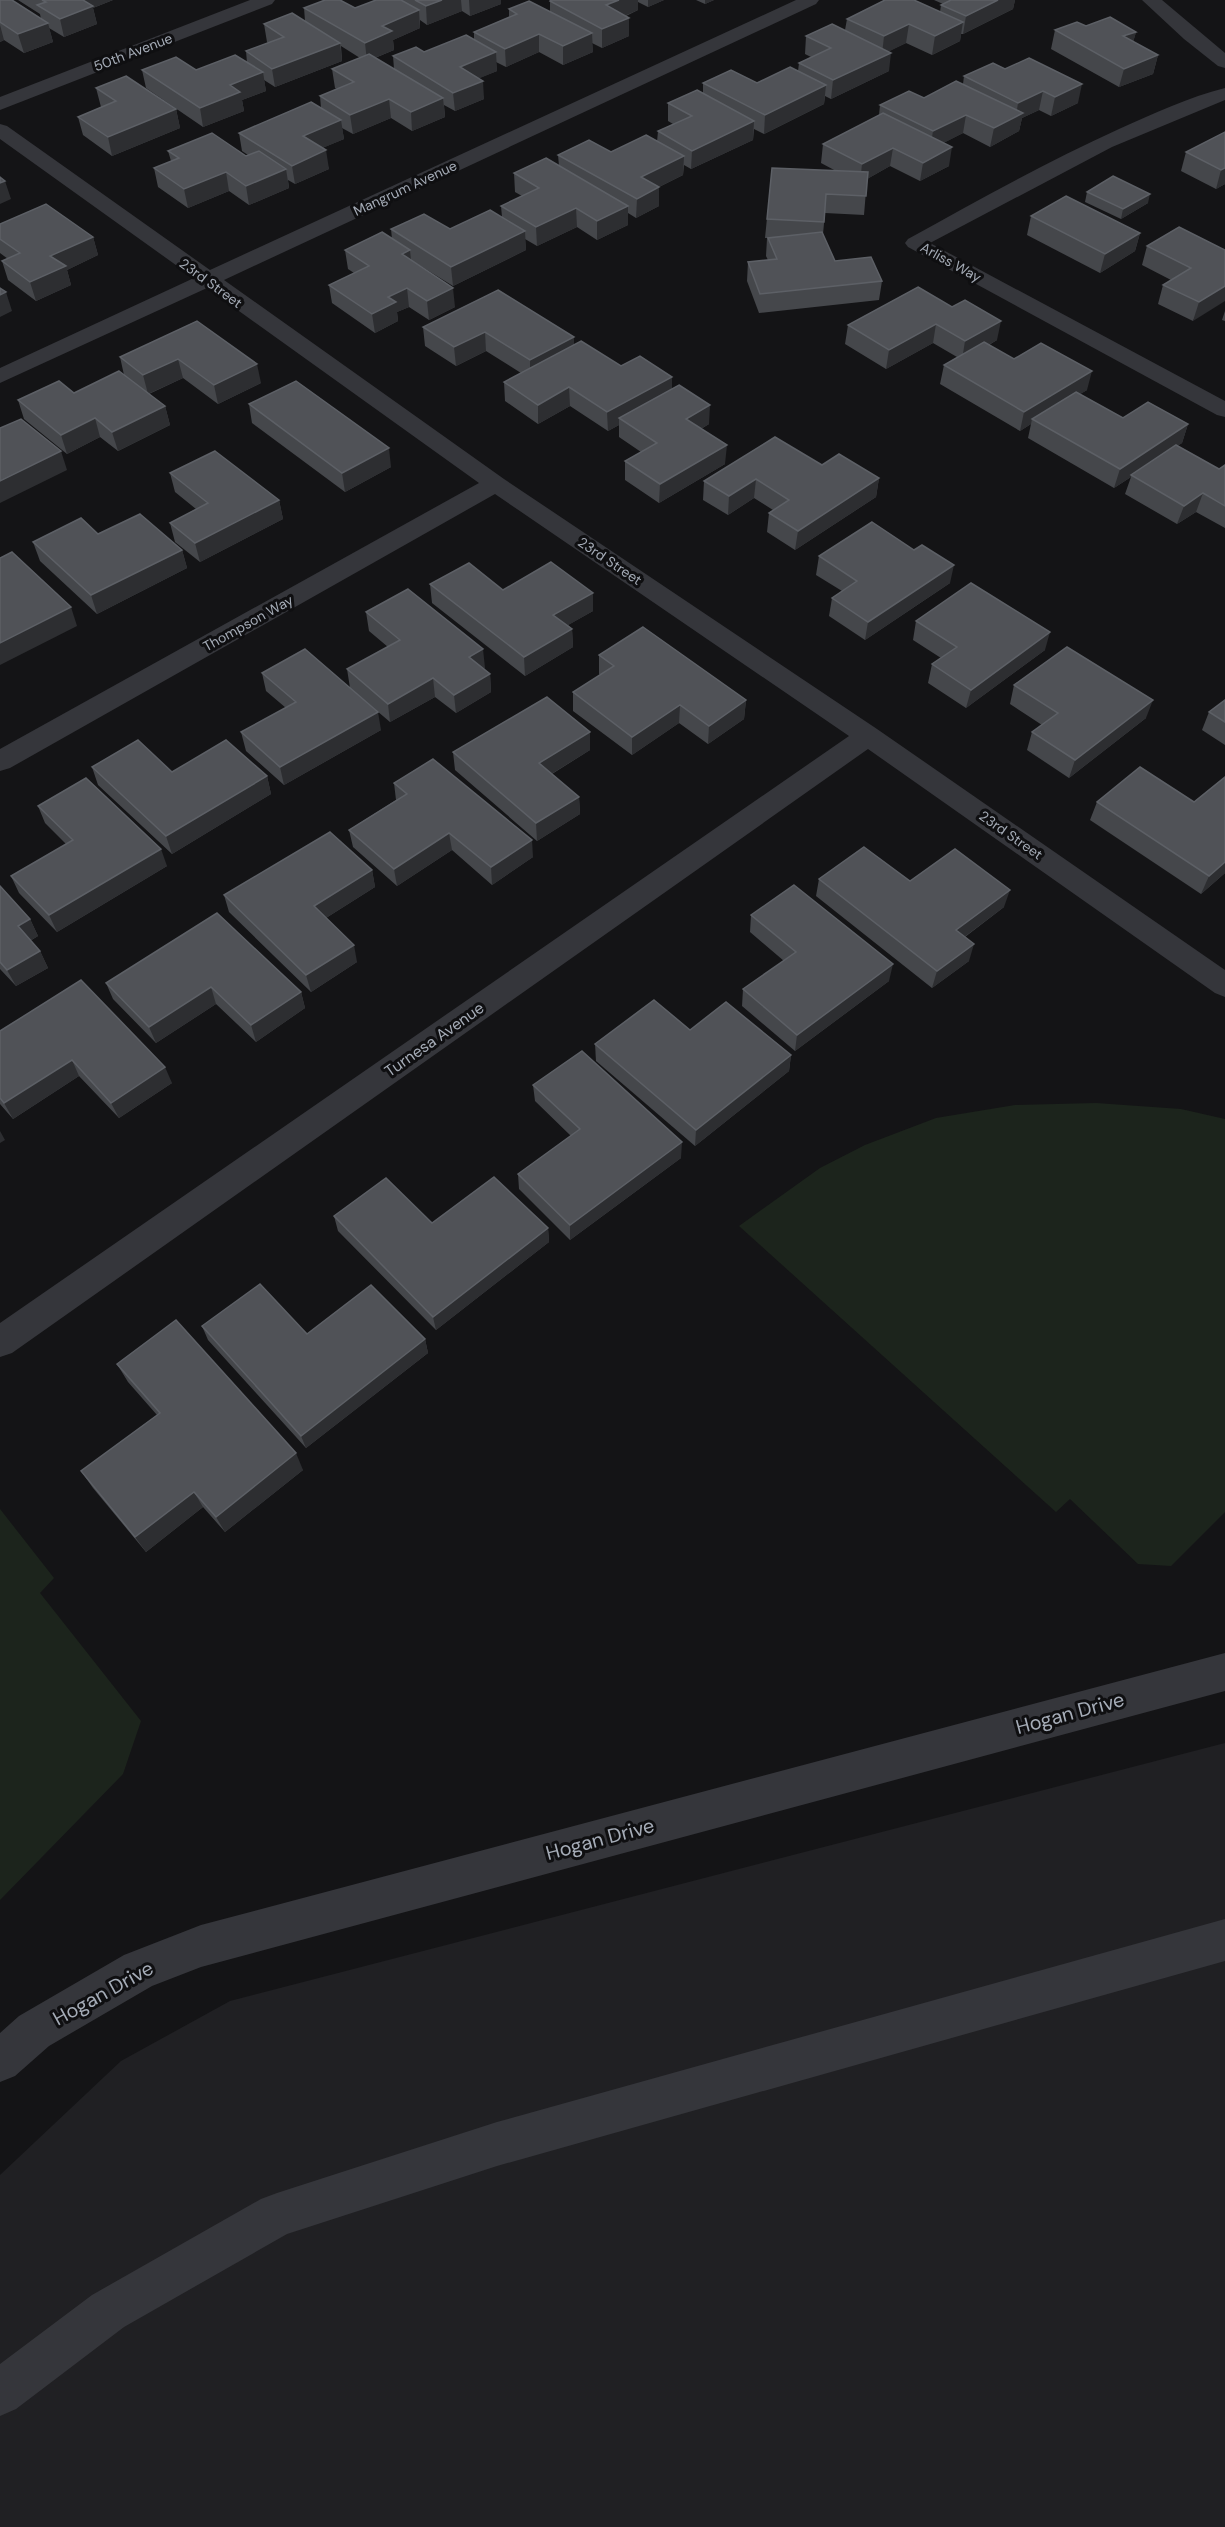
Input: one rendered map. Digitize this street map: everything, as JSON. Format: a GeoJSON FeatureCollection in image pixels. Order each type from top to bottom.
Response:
{"type":"FeatureCollection","features":[{"type":"Feature","properties":{"kind":"street","name":"50th Avenue"},"geometry":{"type":"LineString","coordinates":[[0,104],[266,0]]}},
{"type":"Feature","properties":{"kind":"street","name":"Mangrum Avenue"},"geometry":{"type":"LineString","coordinates":[[0,376],[810,0]]}},
{"type":"Feature","properties":{"kind":"street"},"geometry":{"type":"LineString","coordinates":[[1150,0],[1225,62]]}},
{"type":"Feature","properties":{"kind":"street","name":"Arliss Way"},"geometry":{"type":"LineString","coordinates":[[1225,94],[1187,106],[1113,137],[915,243],[1225,410]]}},
{"type":"Feature","properties":{"kind":"street","name":"23rd Street"},"geometry":{"type":"LineString","coordinates":[[0,130],[207,280],[496,484],[868,736],[1225,985]]}},
{"type":"Feature","properties":{"kind":"street","name":"Thompson Way"},"geometry":{"type":"LineString","coordinates":[[0,761],[496,484]]}},
{"type":"Feature","properties":{"kind":"street","name":"Turnesa Avenue"},"geometry":{"type":"LineString","coordinates":[[0,1342],[868,736]]}},
{"type":"Feature","properties":{"kind":"street","name":"Hogan Drive"},"geometry":{"type":"LineString","coordinates":[[0,2061],[34,2031],[139,1970],[201,1947],[1225,1672]]}},
{"type":"Feature","properties":{"kind":"street"},"geometry":{"type":"LineString","coordinates":[[0,2393],[108,2311],[277,2215],[497,2144],[1225,1940]]}},
{"type":"Feature","properties":{"kind":"shaded area"},"geometry":{"type":"Polygon","coordinates":[[[1096,1103],[1181,1109],[1225,1119],[1225,1512],[1171,1566],[1138,1564],[1070,1499],[1056,1512],[739,1226],[820,1168],[865,1145],[936,1118],[1015,1105],[1096,1103]]]}},
{"type":"Feature","properties":{"kind":"shaded area"},"geometry":{"type":"Polygon","coordinates":[[[0,1509],[54,1578],[40,1593],[141,1721],[123,1774],[0,1900],[0,1509]]]}},
{"type":"Feature","properties":{"kind":"shaded area"},"geometry":{"type":"Polygon","coordinates":[[[1225,1743],[1225,2527],[0,2527],[0,2175],[121,2061],[230,2001],[1225,1743]]]}},
{"type":"Feature","properties":{"kind":"building"},"geometry":{"type":"Polygon","coordinates":[[[0,0],[12,0],[48,23],[18,34],[0,22],[0,0]]]}},
{"type":"Feature","properties":{"kind":"building"},"geometry":{"type":"Polygon","coordinates":[[[42,0],[83,0],[93,6],[60,19],[37,5],[46,2],[42,0]]]}},
{"type":"Feature","properties":{"kind":"building"},"geometry":{"type":"Polygon","coordinates":[[[325,0],[340,0],[355,8],[376,0],[401,0],[419,10],[382,26],[392,31],[365,43],[304,8],[325,0]]]}},
{"type":"Feature","properties":{"kind":"building"},"geometry":{"type":"Polygon","coordinates":[[[415,0],[442,0],[426,6],[415,0]]]}},
{"type":"Feature","properties":{"kind":"building"},"geometry":{"type":"Polygon","coordinates":[[[551,0],[619,0],[606,5],[629,18],[602,29],[551,0]]]}},
{"type":"Feature","properties":{"kind":"building"},"geometry":{"type":"Polygon","coordinates":[[[885,0],[914,0],[963,22],[935,36],[909,24],[884,36],[847,19],[885,0]]]}},
{"type":"Feature","properties":{"kind":"building"},"geometry":{"type":"Polygon","coordinates":[[[951,0],[998,0],[966,16],[941,5],[951,0]]]}},
{"type":"Feature","properties":{"kind":"building"},"geometry":{"type":"Polygon","coordinates":[[[529,1],[592,33],[563,46],[539,34],[505,49],[474,32],[517,14],[509,9],[529,1]]]}},
{"type":"Feature","properties":{"kind":"building"},"geometry":{"type":"Polygon","coordinates":[[[292,13],[340,43],[272,69],[246,51],[284,37],[264,24],[292,13]]]}},
{"type":"Feature","properties":{"kind":"building"},"geometry":{"type":"Polygon","coordinates":[[[1110,17],[1136,32],[1123,36],[1158,55],[1124,69],[1055,30],[1077,22],[1086,26],[1110,17]]]}},
{"type":"Feature","properties":{"kind":"building"},"geometry":{"type":"Polygon","coordinates":[[[832,24],[891,53],[833,80],[799,63],[831,48],[806,36],[832,24]]]}},
{"type":"Feature","properties":{"kind":"building"},"geometry":{"type":"Polygon","coordinates":[[[466,35],[496,52],[460,67],[483,81],[453,93],[393,56],[416,47],[424,52],[466,35]]]}},
{"type":"Feature","properties":{"kind":"building"},"geometry":{"type":"Polygon","coordinates":[[[369,54],[443,98],[411,112],[389,99],[350,115],[320,96],[354,82],[332,69],[369,54]]]}},
{"type":"Feature","properties":{"kind":"building"},"geometry":{"type":"Polygon","coordinates":[[[235,55],[263,72],[230,85],[240,92],[200,108],[142,70],[176,57],[196,70],[235,55]]]}},
{"type":"Feature","properties":{"kind":"building"},"geometry":{"type":"Polygon","coordinates":[[[1029,58],[1082,84],[1055,97],[1043,91],[1018,103],[964,76],[993,63],[1005,69],[1029,58]]]}},
{"type":"Feature","properties":{"kind":"building"},"geometry":{"type":"Polygon","coordinates":[[[790,67],[826,85],[765,115],[703,83],[731,70],[757,83],[790,67]]]}},
{"type":"Feature","properties":{"kind":"building"},"geometry":{"type":"Polygon","coordinates":[[[126,76],[176,109],[108,137],[78,117],[116,101],[96,88],[126,76]]]}},
{"type":"Feature","properties":{"kind":"building"},"geometry":{"type":"Polygon","coordinates":[[[956,81],[1023,113],[994,128],[966,115],[933,131],[880,105],[909,91],[924,98],[956,81]]]}},
{"type":"Feature","properties":{"kind":"building"},"geometry":{"type":"Polygon","coordinates":[[[697,90],[754,121],[692,151],[658,131],[692,116],[668,103],[697,90]]]}},
{"type":"Feature","properties":{"kind":"building"},"geometry":{"type":"Polygon","coordinates":[[[311,102],[341,120],[303,136],[326,150],[292,166],[239,133],[311,102]]]}},
{"type":"Feature","properties":{"kind":"building"},"geometry":{"type":"Polygon","coordinates":[[[883,113],[952,147],[923,163],[893,148],[862,164],[823,144],[883,113]]]}},
{"type":"Feature","properties":{"kind":"building"},"geometry":{"type":"Polygon","coordinates":[[[1225,132],[1225,168],[1221,170],[1186,152],[1225,132]]]}},
{"type":"Feature","properties":{"kind":"building"},"geometry":{"type":"Polygon","coordinates":[[[212,133],[246,156],[259,151],[286,169],[246,186],[226,172],[184,189],[154,168],[179,158],[168,151],[212,133]]]}},
{"type":"Feature","properties":{"kind":"building"},"geometry":{"type":"Polygon","coordinates":[[[646,135],[684,156],[641,177],[659,187],[637,199],[558,155],[589,140],[611,152],[646,135]]]}},
{"type":"Feature","properties":{"kind":"building"},"geometry":{"type":"Polygon","coordinates":[[[546,158],[628,206],[597,221],[576,208],[536,227],[501,206],[539,188],[514,173],[546,158]]]}},
{"type":"Feature","properties":{"kind":"building"},"geometry":{"type":"Polygon","coordinates":[[[772,168],[868,172],[866,196],[826,194],[824,222],[767,219],[772,168]]]}},
{"type":"Feature","properties":{"kind":"building"},"geometry":{"type":"Polygon","coordinates":[[[1113,176],[1150,194],[1123,209],[1087,192],[1113,176]]]}},
{"type":"Feature","properties":{"kind":"building"},"geometry":{"type":"Polygon","coordinates":[[[1066,196],[1140,233],[1105,254],[1031,216],[1066,196]]]}},
{"type":"Feature","properties":{"kind":"building"},"geometry":{"type":"Polygon","coordinates":[[[46,204],[93,237],[50,256],[66,266],[30,282],[2,261],[20,253],[0,239],[0,224],[46,204]]]}},
{"type":"Feature","properties":{"kind":"building"},"geometry":{"type":"Polygon","coordinates":[[[490,210],[525,231],[451,267],[391,229],[424,214],[450,229],[490,210]]]}},
{"type":"Feature","properties":{"kind":"building"},"geometry":{"type":"Polygon","coordinates":[[[1179,227],[1225,250],[1225,286],[1199,302],[1163,285],[1191,268],[1147,246],[1179,227]]]}},
{"type":"Feature","properties":{"kind":"building"},"geometry":{"type":"Polygon","coordinates":[[[382,232],[410,250],[402,254],[453,288],[427,301],[407,288],[388,297],[396,302],[372,314],[329,285],[369,266],[345,250],[382,232]]]}},
{"type":"Feature","properties":{"kind":"building"},"geometry":{"type":"Polygon","coordinates":[[[822,232],[835,261],[871,257],[882,281],[760,294],[748,262],[777,259],[768,238],[822,232]]]}},
{"type":"Feature","properties":{"kind":"building"},"geometry":{"type":"Polygon","coordinates":[[[918,287],[952,307],[965,300],[1001,321],[965,341],[936,324],[889,350],[848,325],[918,287]]]}},
{"type":"Feature","properties":{"kind":"building"},"geometry":{"type":"Polygon","coordinates":[[[498,290],[574,337],[530,360],[485,332],[454,347],[423,327],[498,290]]]}},
{"type":"Feature","properties":{"kind":"building"},"geometry":{"type":"Polygon","coordinates":[[[197,321],[257,364],[214,385],[178,359],[143,375],[120,357],[197,321]]]}},
{"type":"Feature","properties":{"kind":"building"},"geometry":{"type":"Polygon","coordinates":[[[581,341],[621,366],[640,356],[672,377],[607,412],[569,387],[538,405],[504,382],[581,341]]]}},
{"type":"Feature","properties":{"kind":"building"},"geometry":{"type":"Polygon","coordinates":[[[984,342],[1014,359],[1041,343],[1092,371],[1024,412],[944,365],[984,342]]]}},
{"type":"Feature","properties":{"kind":"building"},"geometry":{"type":"Polygon","coordinates":[[[119,371],[165,406],[112,432],[95,418],[61,435],[18,400],[59,381],[74,393],[119,371]]]}},
{"type":"Feature","properties":{"kind":"building"},"geometry":{"type":"Polygon","coordinates":[[[296,381],[389,448],[342,473],[249,404],[296,381]]]}},
{"type":"Feature","properties":{"kind":"building"},"geometry":{"type":"Polygon","coordinates":[[[679,385],[710,405],[686,419],[727,445],[660,484],[625,461],[657,443],[619,418],[679,385]]]}},
{"type":"Feature","properties":{"kind":"building"},"geometry":{"type":"Polygon","coordinates":[[[1076,392],[1123,418],[1148,402],[1188,424],[1120,469],[1032,419],[1076,392]]]}},
{"type":"Feature","properties":{"kind":"building"},"geometry":{"type":"Polygon","coordinates":[[[21,419],[61,451],[0,481],[0,428],[21,419]]]}},
{"type":"Feature","properties":{"kind":"building"},"geometry":{"type":"Polygon","coordinates":[[[775,437],[822,465],[839,454],[879,478],[798,531],[769,513],[789,500],[756,479],[729,496],[704,481],[775,437]]]}},
{"type":"Feature","properties":{"kind":"building"},"geometry":{"type":"Polygon","coordinates":[[[1176,445],[1219,469],[1225,465],[1225,506],[1203,493],[1184,506],[1131,475],[1176,445]]]}},
{"type":"Feature","properties":{"kind":"building"},"geometry":{"type":"Polygon","coordinates":[[[215,451],[279,500],[195,543],[170,523],[208,503],[170,473],[215,451]]]}},
{"type":"Feature","properties":{"kind":"building"},"geometry":{"type":"Polygon","coordinates":[[[140,514],[182,550],[91,595],[33,542],[81,518],[98,534],[140,514]]]}},
{"type":"Feature","properties":{"kind":"building"},"geometry":{"type":"Polygon","coordinates":[[[872,522],[914,550],[922,545],[954,565],[868,622],[832,598],[857,581],[819,556],[872,522]]]}},
{"type":"Feature","properties":{"kind":"building"},"geometry":{"type":"Polygon","coordinates":[[[12,552],[71,607],[0,643],[0,558],[12,552]]]}},
{"type":"Feature","properties":{"kind":"building"},"geometry":{"type":"Polygon","coordinates":[[[551,562],[593,593],[553,615],[572,629],[524,657],[430,584],[469,563],[503,590],[551,562]]]}},
{"type":"Feature","properties":{"kind":"building"},"geometry":{"type":"Polygon","coordinates":[[[971,583],[1050,632],[971,690],[932,664],[957,647],[916,621],[971,583]]]}},
{"type":"Feature","properties":{"kind":"building"},"geometry":{"type":"Polygon","coordinates":[[[408,589],[483,649],[469,657],[490,674],[454,695],[433,678],[388,704],[347,669],[400,640],[366,612],[408,589]]]}},
{"type":"Feature","properties":{"kind":"building"},"geometry":{"type":"Polygon","coordinates":[[[643,627],[746,700],[709,726],[680,705],[632,737],[573,692],[614,666],[599,655],[643,627]]]}},
{"type":"Feature","properties":{"kind":"building"},"geometry":{"type":"Polygon","coordinates":[[[1067,647],[1153,700],[1075,760],[1032,732],[1058,713],[1014,685],[1067,647]]]}},
{"type":"Feature","properties":{"kind":"building"},"geometry":{"type":"Polygon","coordinates":[[[305,649],[378,712],[280,767],[241,732],[296,702],[262,673],[305,649]]]}},
{"type":"Feature","properties":{"kind":"building"},"geometry":{"type":"Polygon","coordinates":[[[547,697],[590,732],[539,763],[579,797],[536,823],[453,752],[547,697]]]}},
{"type":"Feature","properties":{"kind":"building"},"geometry":{"type":"Polygon","coordinates":[[[1225,700],[1225,722],[1209,712],[1225,700]]]}},
{"type":"Feature","properties":{"kind":"building"},"geometry":{"type":"Polygon","coordinates":[[[138,740],[172,772],[226,740],[267,776],[166,836],[92,767],[138,740]]]}},
{"type":"Feature","properties":{"kind":"building"},"geometry":{"type":"Polygon","coordinates":[[[433,759],[532,840],[491,867],[449,833],[394,869],[349,830],[407,794],[394,783],[433,759]]]}},
{"type":"Feature","properties":{"kind":"building"},"geometry":{"type":"Polygon","coordinates":[[[1140,767],[1194,802],[1225,777],[1225,862],[1209,876],[1097,802],[1140,767]]]}},
{"type":"Feature","properties":{"kind":"building"},"geometry":{"type":"Polygon","coordinates":[[[86,778],[161,849],[49,915],[11,876],[73,840],[38,806],[86,778]]]}},
{"type":"Feature","properties":{"kind":"building"},"geometry":{"type":"Polygon","coordinates":[[[330,832],[372,870],[314,906],[354,945],[306,975],[224,895],[330,832]]]}},
{"type":"Feature","properties":{"kind":"building"},"geometry":{"type":"Polygon","coordinates":[[[864,847],[910,881],[955,849],[1010,890],[956,930],[974,944],[937,971],[819,879],[864,847]]]}},
{"type":"Feature","properties":{"kind":"building"},"geometry":{"type":"Polygon","coordinates":[[[794,885],[893,964],[797,1035],[743,989],[796,952],[751,915],[794,885]]]}},
{"type":"Feature","properties":{"kind":"building"},"geometry":{"type":"Polygon","coordinates":[[[0,886],[30,919],[18,926],[40,951],[7,970],[0,962],[0,886]]]}},
{"type":"Feature","properties":{"kind":"building"},"geometry":{"type":"Polygon","coordinates":[[[217,913],[301,992],[251,1025],[211,987],[149,1027],[106,983],[217,913]]]}},
{"type":"Feature","properties":{"kind":"building"},"geometry":{"type":"Polygon","coordinates":[[[81,980],[165,1067],[111,1103],[72,1060],[4,1103],[0,1098],[0,1031],[81,980]]]}},
{"type":"Feature","properties":{"kind":"building"},"geometry":{"type":"Polygon","coordinates":[[[654,1000],[690,1030],[726,1002],[791,1055],[696,1130],[595,1044],[654,1000]]]}},
{"type":"Feature","properties":{"kind":"building"},"geometry":{"type":"Polygon","coordinates":[[[582,1051],[682,1142],[570,1225],[518,1174],[580,1129],[533,1085],[582,1051]]]}},
{"type":"Feature","properties":{"kind":"building"},"geometry":{"type":"Polygon","coordinates":[[[494,1177],[548,1228],[433,1317],[334,1216],[386,1178],[432,1223],[494,1177]]]}},
{"type":"Feature","properties":{"kind":"building"},"geometry":{"type":"Polygon","coordinates":[[[260,1284],[307,1334],[371,1285],[425,1339],[301,1436],[202,1326],[260,1284]]]}},
{"type":"Feature","properties":{"kind":"building"},"geometry":{"type":"Polygon","coordinates":[[[176,1320],[296,1453],[216,1517],[194,1492],[135,1537],[81,1471],[160,1413],[117,1364],[176,1320]]]}}]}
